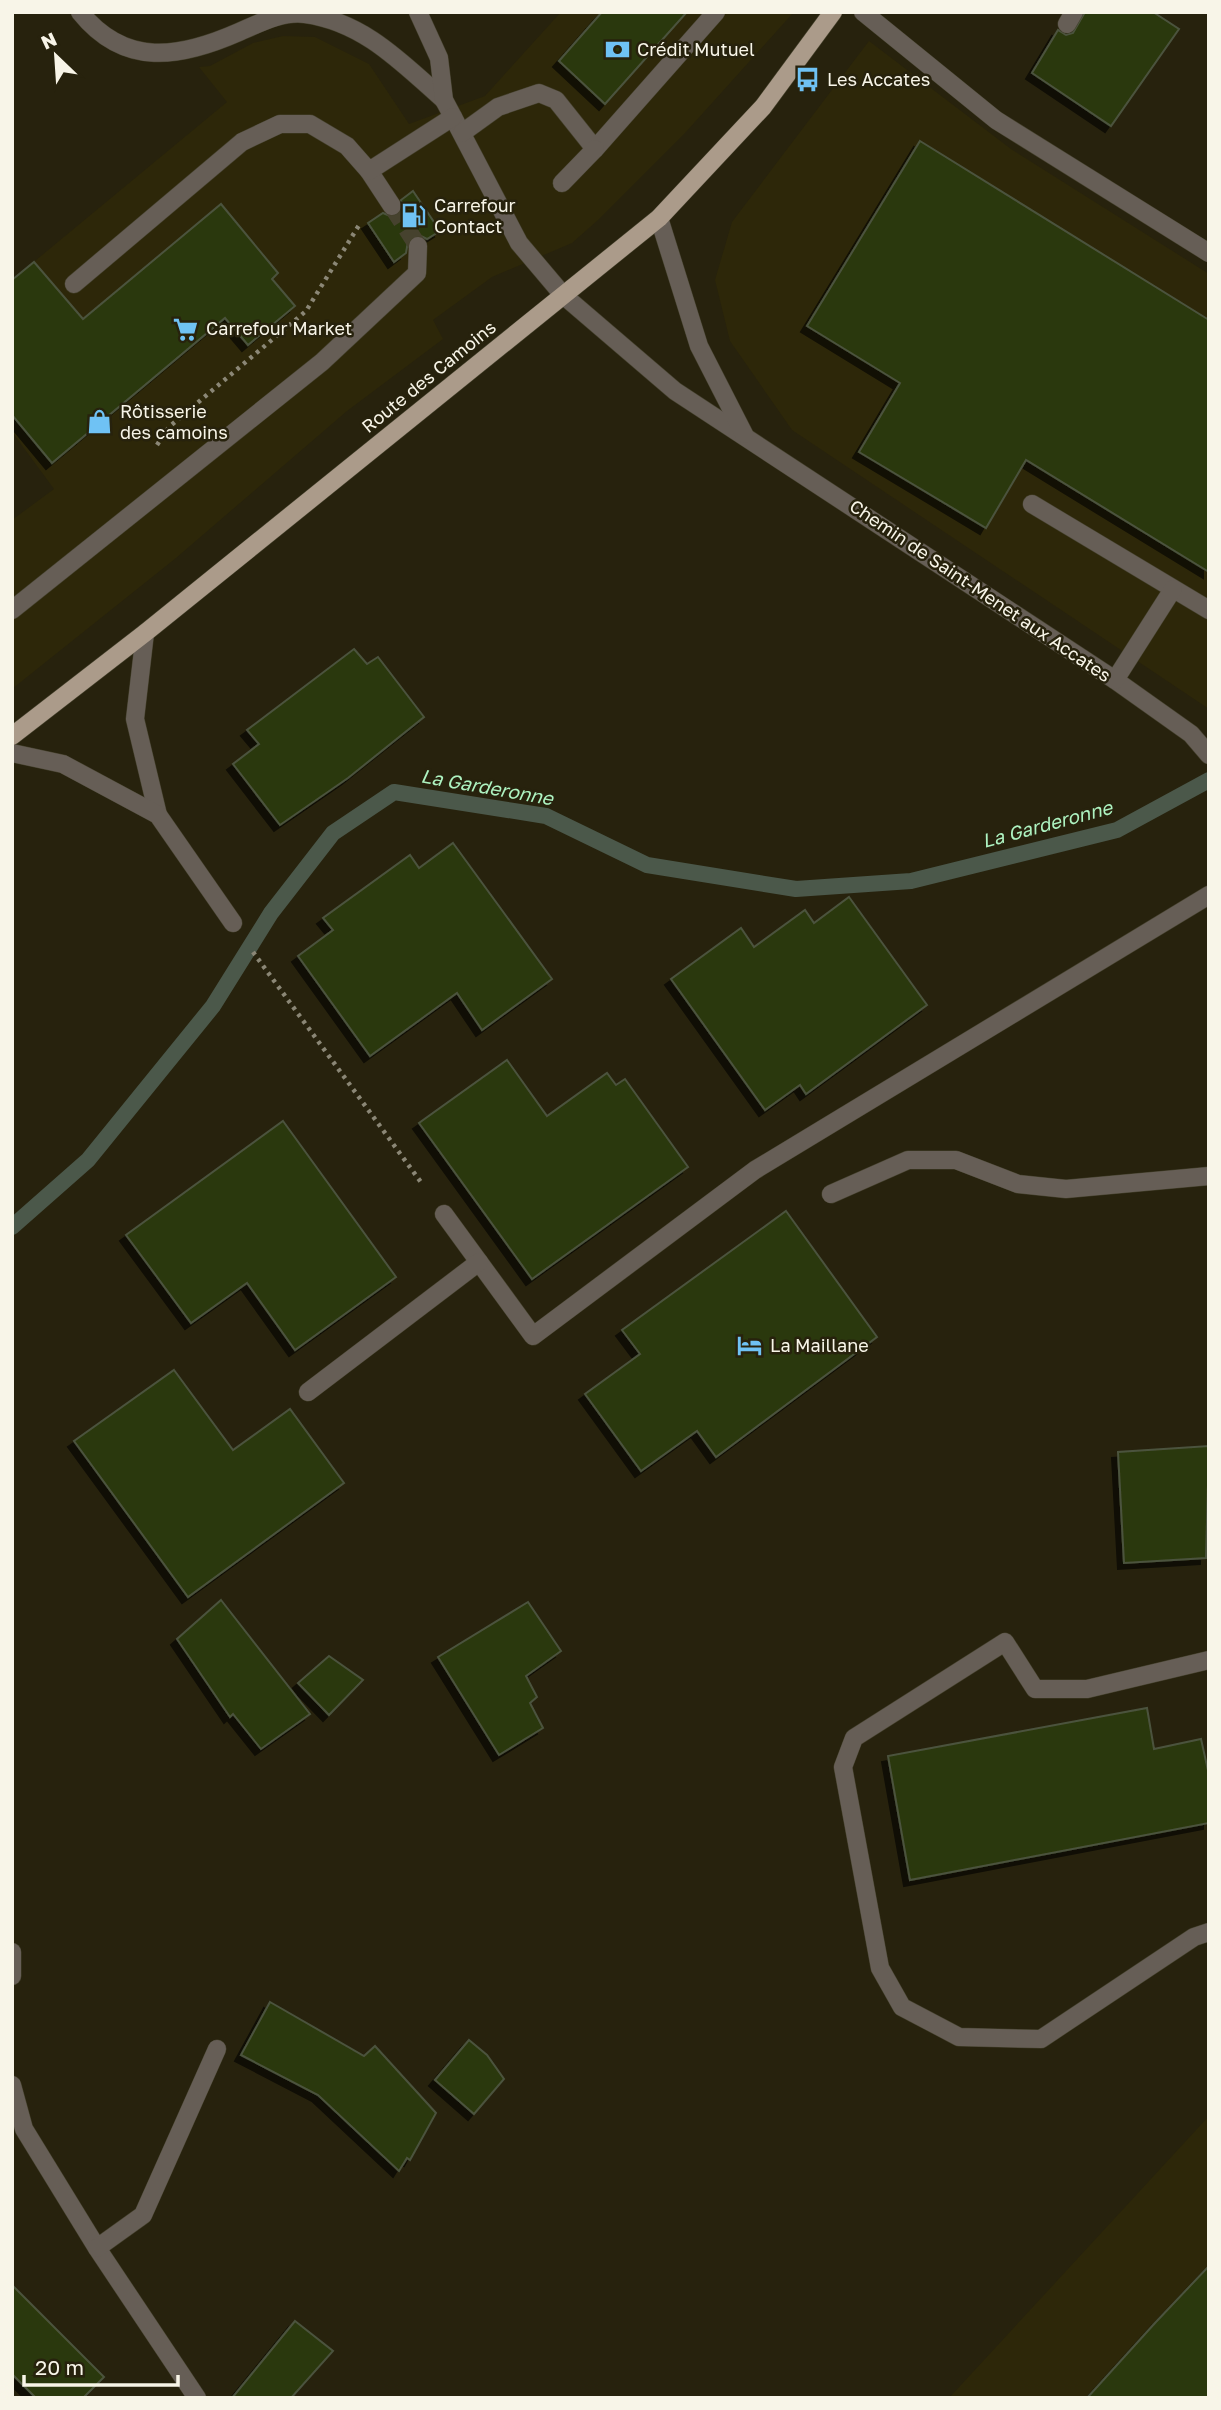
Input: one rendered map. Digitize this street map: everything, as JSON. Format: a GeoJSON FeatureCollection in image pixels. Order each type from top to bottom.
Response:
{"type":"FeatureCollection","features":[{"type":"Feature","properties":{"kind":"main road","name":"Route des Camoins"},"geometry":{"type":"LineString","coordinates":[[12,736],[145,633],[659,218],[763,107],[833,12]]}},
{"type":"Feature","properties":{"kind":"street","name":"Chemin de Saint-Menet aux Accates"},"geometry":{"type":"LineString","coordinates":[[80,12],[96,32],[126,49],[165,54],[203,48],[275,16],[305,13],[372,37],[444,100]]}},
{"type":"Feature","properties":{"kind":"street","name":"Chemin de Saint-Menet aux Accates"},"geometry":{"type":"LineString","coordinates":[[418,12],[439,58],[444,100],[519,243],[564,295],[675,391],[1115,680],[1191,734],[1207,752]]}},
{"type":"Feature","properties":{"kind":"street"},"geometry":{"type":"LineString","coordinates":[[562,183],[716,12]]}},
{"type":"Feature","properties":{"kind":"street"},"geometry":{"type":"LineString","coordinates":[[863,12],[996,121],[1209,253]]}},
{"type":"Feature","properties":{"kind":"street"},"geometry":{"type":"LineString","coordinates":[[369,172],[457,125],[539,93],[556,100],[595,149]]}},
{"type":"Feature","properties":{"kind":"street"},"geometry":{"type":"LineString","coordinates":[[74,284],[242,142],[280,124],[310,124],[347,146],[388,199]]}},
{"type":"Feature","properties":{"kind":"street","name":"Chemin de Saint-Menet aux Accates"},"geometry":{"type":"LineString","coordinates":[[659,218],[699,346],[744,434]]}},
{"type":"Feature","properties":{"kind":"street"},"geometry":{"type":"LineString","coordinates":[[12,610],[322,362],[417,273],[418,246]]}},
{"type":"Feature","properties":{"kind":"street"},"geometry":{"type":"LineString","coordinates":[[1032,504],[1209,610]]}},
{"type":"Feature","properties":{"kind":"street"},"geometry":{"type":"LineString","coordinates":[[1115,680],[1173,589]]}},
{"type":"Feature","properties":{"kind":"street"},"geometry":{"type":"LineString","coordinates":[[145,633],[135,719],[158,815],[233,923]]}},
{"type":"Feature","properties":{"kind":"street"},"geometry":{"type":"LineString","coordinates":[[12,753],[64,764],[158,815]]}},
{"type":"Feature","properties":{"kind":"street"},"geometry":{"type":"LineString","coordinates":[[444,1214],[533,1336],[755,1170],[1209,895]]}},
{"type":"Feature","properties":{"kind":"street"},"geometry":{"type":"LineString","coordinates":[[831,1194],[908,1160],[956,1160],[1018,1184],[1066,1189],[1209,1175]]}},
{"type":"Feature","properties":{"kind":"street"},"geometry":{"type":"LineString","coordinates":[[308,1392],[479,1262]]}},
{"type":"Feature","properties":{"kind":"street"},"geometry":{"type":"LineString","coordinates":[[1209,1660],[1087,1689],[1035,1689],[1004,1642],[854,1738],[843,1767],[880,1968],[902,2007],[959,2037],[1041,2039],[1194,1937],[1209,1932]]}},
{"type":"Feature","properties":{"kind":"street"},"geometry":{"type":"LineString","coordinates":[[12,1952],[12,1976]]}},
{"type":"Feature","properties":{"kind":"street"},"geometry":{"type":"LineString","coordinates":[[97,2248],[143,2216],[217,2049]]}},
{"type":"Feature","properties":{"kind":"street"},"geometry":{"type":"LineString","coordinates":[[12,2085],[24,2129],[97,2248],[197,2398]]}},
{"type":"Feature","properties":{"kind":"path"},"geometry":{"type":"LineString","coordinates":[[153,452],[169,427],[306,311],[362,219],[388,199]]}},
{"type":"Feature","properties":{"kind":"path"},"geometry":{"type":"LineString","coordinates":[[263,965],[444,1214]]}},
{"type":"Feature","properties":{"kind":"shaded area"},"geometry":{"type":"Polygon","coordinates":[[[561,12],[794,12],[685,133],[572,243],[492,277],[433,320],[443,339],[347,411],[176,558],[12,689],[12,520],[54,489],[12,432],[12,280],[227,102],[199,67],[210,66],[253,43],[283,36],[315,37],[369,64],[409,124],[485,96],[561,12]]]}},
{"type":"Feature","properties":{"kind":"shaded area"},"geometry":{"type":"Polygon","coordinates":[[[869,41],[1011,149],[1209,274],[1209,709],[792,430],[730,341],[715,280],[732,222],[869,41]]]}},
{"type":"Feature","properties":{"kind":"shaded area"},"geometry":{"type":"Polygon","coordinates":[[[1209,2116],[1209,2398],[949,2398],[1209,2116]]]}},
{"type":"Feature","properties":{"kind":"building"},"geometry":{"type":"Polygon","coordinates":[[[602,12],[687,12],[605,104],[559,61],[602,12]]]}},
{"type":"Feature","properties":{"kind":"building"},"geometry":{"type":"Polygon","coordinates":[[[1085,12],[1153,12],[1179,29],[1111,126],[1032,73],[1058,30],[1066,35],[1073,33],[1085,12]]]}},
{"type":"Feature","properties":{"kind":"building"},"geometry":{"type":"Polygon","coordinates":[[[920,141],[1209,320],[1209,572],[1026,460],[986,528],[859,452],[900,383],[807,326],[920,141]]]}},
{"type":"Feature","properties":{"kind":"building"},"geometry":{"type":"Polygon","coordinates":[[[413,191],[440,231],[427,239],[419,235],[412,236],[408,241],[406,253],[394,262],[368,223],[383,213],[392,217],[399,215],[403,206],[401,200],[413,191]]]}},
{"type":"Feature","properties":{"kind":"building"},"geometry":{"type":"Polygon","coordinates":[[[221,204],[278,273],[272,279],[295,306],[248,345],[225,318],[52,463],[12,415],[12,280],[34,262],[83,319],[221,204]]]}},
{"type":"Feature","properties":{"kind":"building"},"geometry":{"type":"Polygon","coordinates":[[[354,649],[367,664],[378,657],[424,717],[348,778],[280,825],[233,764],[259,744],[247,730],[354,649]]]}},
{"type":"Feature","properties":{"kind":"building"},"geometry":{"type":"Polygon","coordinates":[[[453,843],[552,979],[482,1030],[457,993],[370,1056],[298,956],[333,930],[323,918],[410,855],[419,868],[453,843]]]}},
{"type":"Feature","properties":{"kind":"building"},"geometry":{"type":"Polygon","coordinates":[[[849,897],[927,1005],[806,1094],[800,1085],[765,1110],[671,979],[741,928],[754,947],[805,910],[814,923],[849,897]]]}},
{"type":"Feature","properties":{"kind":"building"},"geometry":{"type":"Polygon","coordinates":[[[507,1060],[547,1116],[607,1073],[616,1085],[625,1079],[688,1167],[532,1279],[419,1123],[507,1060]]]}},
{"type":"Feature","properties":{"kind":"building"},"geometry":{"type":"Polygon","coordinates":[[[283,1121],[396,1277],[295,1350],[247,1283],[191,1323],[126,1235],[283,1121]]]}},
{"type":"Feature","properties":{"kind":"building","name":"La Maillane"},"geometry":{"type":"Polygon","coordinates":[[[786,1211],[877,1337],[716,1457],[697,1431],[641,1471],[585,1394],[640,1354],[622,1330],[786,1211]]]}},
{"type":"Feature","properties":{"kind":"building"},"geometry":{"type":"Polygon","coordinates":[[[174,1370],[233,1450],[290,1409],[344,1483],[188,1597],[74,1441],[174,1370]]]}},
{"type":"Feature","properties":{"kind":"building"},"geometry":{"type":"Polygon","coordinates":[[[1209,1446],[1206,1558],[1124,1563],[1118,1452],[1209,1446]]]}},
{"type":"Feature","properties":{"kind":"building"},"geometry":{"type":"Polygon","coordinates":[[[221,1600],[310,1714],[261,1749],[233,1714],[230,1717],[177,1639],[221,1600]]]}},
{"type":"Feature","properties":{"kind":"building"},"geometry":{"type":"Polygon","coordinates":[[[528,1602],[561,1651],[526,1676],[537,1697],[530,1703],[543,1728],[499,1755],[438,1657],[528,1602]]]}},
{"type":"Feature","properties":{"kind":"building"},"geometry":{"type":"Polygon","coordinates":[[[329,1656],[363,1680],[329,1715],[298,1683],[329,1656]]]}},
{"type":"Feature","properties":{"kind":"building"},"geometry":{"type":"Polygon","coordinates":[[[1147,1708],[1154,1749],[1201,1739],[1209,1775],[1209,1823],[910,1880],[888,1756],[1147,1708]]]}},
{"type":"Feature","properties":{"kind":"building"},"geometry":{"type":"Polygon","coordinates":[[[270,2002],[364,2056],[375,2046],[436,2113],[410,2160],[407,2158],[399,2171],[318,2095],[241,2055],[270,2002]]]}},
{"type":"Feature","properties":{"kind":"building"},"geometry":{"type":"Polygon","coordinates":[[[469,2040],[487,2055],[504,2079],[474,2114],[435,2080],[469,2040]]]}},
{"type":"Feature","properties":{"kind":"building"},"geometry":{"type":"Polygon","coordinates":[[[1209,2266],[1209,2398],[1087,2398],[1155,2323],[1209,2266]]]}},
{"type":"Feature","properties":{"kind":"building"},"geometry":{"type":"Polygon","coordinates":[[[12,2285],[104,2377],[83,2398],[36,2398],[12,2374],[12,2285]]]}},
{"type":"Feature","properties":{"kind":"building"},"geometry":{"type":"Polygon","coordinates":[[[295,2321],[333,2351],[291,2398],[232,2398],[295,2321]]]}},
{"type":"Feature","properties":{"kind":"waterway","name":"La Garderonne"},"geometry":{"type":"LineString","coordinates":[[12,1227],[88,1160],[213,1006],[271,913],[333,833],[394,792],[546,816],[647,865],[796,889],[911,881],[1117,830],[1209,780]]}},
{"type":"Feature","properties":{"kind":"tunnel"},"geometry":{"type":"LineString","coordinates":[[392,206],[418,246]]}},
{"type":"Feature","properties":{"kind":"place","name":"Crédit Mutuel"},"geometry":{"type":"Point","coordinates":[617,50]}},
{"type":"Feature","properties":{"kind":"place","name":"Les Accates"},"geometry":{"type":"Point","coordinates":[807,80]}},
{"type":"Feature","properties":{"kind":"place","name":"Carrefour Contact"},"geometry":{"type":"Point","coordinates":[414,216]}},
{"type":"Feature","properties":{"kind":"place","name":"Carrefour Market"},"geometry":{"type":"Point","coordinates":[186,329]}},
{"type":"Feature","properties":{"kind":"place","name":"Rôtisserie des camoins"},"geometry":{"type":"Point","coordinates":[100,422]}},
{"type":"Feature","properties":{"kind":"place","name":"La Maillane"},"geometry":{"type":"Point","coordinates":[750,1346]}}]}
